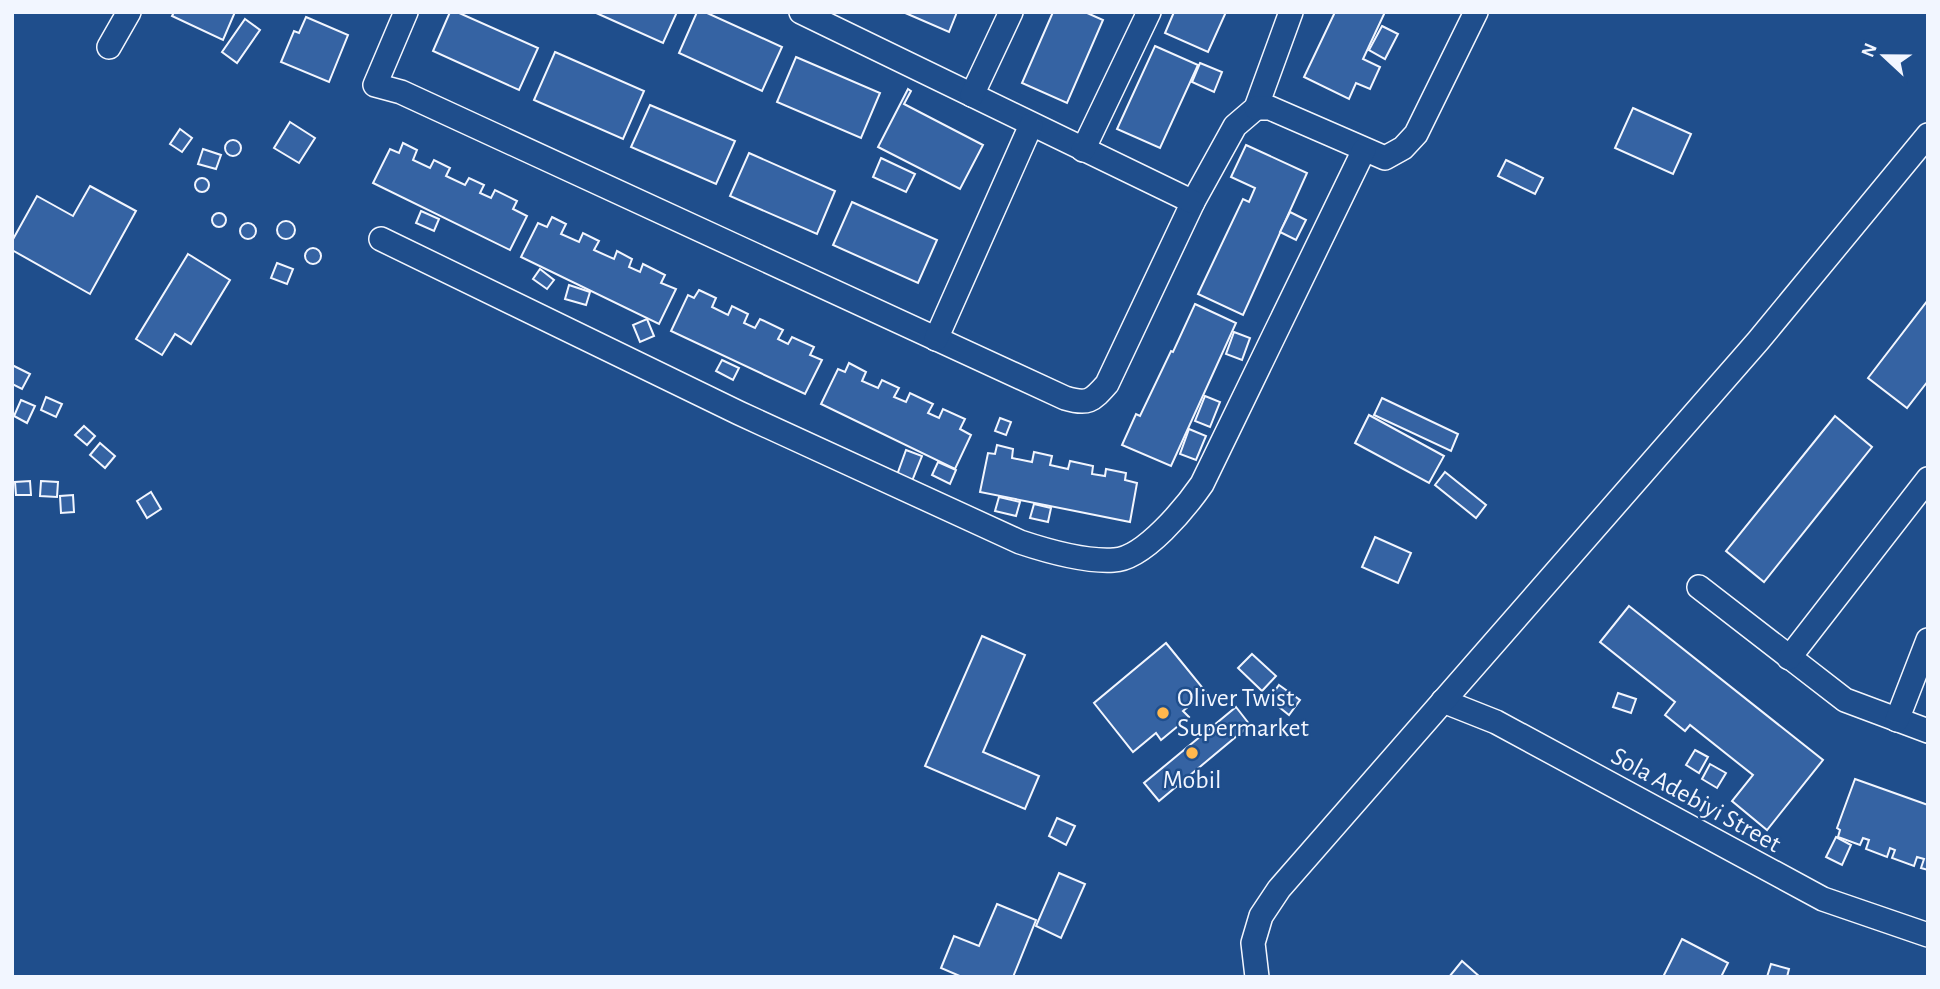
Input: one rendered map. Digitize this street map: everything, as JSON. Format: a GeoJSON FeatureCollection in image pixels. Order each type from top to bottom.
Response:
{"type":"FeatureCollection","features":[{"type":"Feature","properties":{"kind":"street"},"geometry":{"type":"LineString","coordinates":[[108,47],[129,12]]}},
{"type":"Feature","properties":{"kind":"street"},"geometry":{"type":"LineString","coordinates":[[406,12],[376,85],[401,92],[1080,403],[1095,398],[1107,384],[1193,202],[1236,125],[1256,108],[1291,12]]}},
{"type":"Feature","properties":{"kind":"street"},"geometry":{"type":"LineString","coordinates":[[801,12],[1193,202]]}},
{"type":"Feature","properties":{"kind":"street"},"geometry":{"type":"LineString","coordinates":[[972,94],[1011,12]]}},
{"type":"Feature","properties":{"kind":"street"},"geometry":{"type":"LineString","coordinates":[[1083,150],[1149,12]]}},
{"type":"Feature","properties":{"kind":"street"},"geometry":{"type":"LineString","coordinates":[[1256,108],[1270,108],[1385,158],[1403,148],[1416,134],[1476,12]]}},
{"type":"Feature","properties":{"kind":"street"},"geometry":{"type":"LineString","coordinates":[[936,339],[1031,125]]}},
{"type":"Feature","properties":{"kind":"street"},"geometry":{"type":"LineString","coordinates":[[1257,977],[1253,943],[1261,916],[1279,889],[1758,341],[1928,135]]}},
{"type":"Feature","properties":{"kind":"street"},"geometry":{"type":"LineString","coordinates":[[381,239],[739,413],[1020,542],[1054,553],[1117,561],[1155,538],[1184,510],[1202,484],[1364,150]]}},
{"type":"Feature","properties":{"kind":"street"},"geometry":{"type":"LineString","coordinates":[[1789,657],[1928,479]]}},
{"type":"Feature","properties":{"kind":"street"},"geometry":{"type":"LineString","coordinates":[[1699,587],[1844,700],[1928,731]]}},
{"type":"Feature","properties":{"kind":"street"},"geometry":{"type":"LineString","coordinates":[[1897,720],[1928,640]]}},
{"type":"Feature","properties":{"kind":"street","name":"Sola Adebiyi Street"},"geometry":{"type":"LineString","coordinates":[[1444,701],[1496,722],[1824,899],[1928,935]]}},
{"type":"Feature","properties":{"kind":"building"},"geometry":{"type":"Polygon","coordinates":[[[174,12],[235,12],[223,40],[172,16],[174,12]]]}},
{"type":"Feature","properties":{"kind":"building"},"geometry":{"type":"Polygon","coordinates":[[[450,12],[457,12],[538,48],[519,90],[433,51],[450,12]]]}},
{"type":"Feature","properties":{"kind":"building"},"geometry":{"type":"Polygon","coordinates":[[[594,12],[677,12],[663,43],[594,12]]]}},
{"type":"Feature","properties":{"kind":"building"},"geometry":{"type":"Polygon","coordinates":[[[697,12],[705,12],[782,47],[762,91],[679,53],[697,12]]]}},
{"type":"Feature","properties":{"kind":"building"},"geometry":{"type":"Polygon","coordinates":[[[903,12],[957,12],[949,32],[903,12]]]}},
{"type":"Feature","properties":{"kind":"building"},"geometry":{"type":"Polygon","coordinates":[[[1053,12],[1085,12],[1103,20],[1067,103],[1022,83],[1053,12]]]}},
{"type":"Feature","properties":{"kind":"building"},"geometry":{"type":"Polygon","coordinates":[[[1174,12],[1226,12],[1208,52],[1165,33],[1174,12]]]}},
{"type":"Feature","properties":{"kind":"building"},"geometry":{"type":"Polygon","coordinates":[[[1335,12],[1385,12],[1363,59],[1380,67],[1370,89],[1356,83],[1349,99],[1304,77],[1335,12]]]}},
{"type":"Feature","properties":{"kind":"building"},"geometry":{"type":"Polygon","coordinates":[[[306,17],[348,35],[329,82],[281,62],[294,31],[299,33],[306,17]]]}},
{"type":"Feature","properties":{"kind":"building"},"geometry":{"type":"Polygon","coordinates":[[[245,19],[260,30],[237,63],[222,52],[245,19]]]}},
{"type":"Feature","properties":{"kind":"building"},"geometry":{"type":"Polygon","coordinates":[[[1382,26],[1398,34],[1385,59],[1369,50],[1382,26]]]}},
{"type":"Feature","properties":{"kind":"building"},"geometry":{"type":"Polygon","coordinates":[[[1155,46],[1198,65],[1160,148],[1117,129],[1155,46]]]}},
{"type":"Feature","properties":{"kind":"building"},"geometry":{"type":"Polygon","coordinates":[[[555,52],[644,91],[623,139],[534,100],[555,52]]]}},
{"type":"Feature","properties":{"kind":"building"},"geometry":{"type":"Polygon","coordinates":[[[796,57],[880,93],[861,138],[777,102],[796,57]]]}},
{"type":"Feature","properties":{"kind":"building"},"geometry":{"type":"Polygon","coordinates":[[[1200,63],[1222,72],[1214,92],[1192,82],[1200,63]]]}},
{"type":"Feature","properties":{"kind":"building"},"geometry":{"type":"Polygon","coordinates":[[[908,89],[911,91],[904,104],[983,145],[960,189],[878,147],[908,89]]]}},
{"type":"Feature","properties":{"kind":"building"},"geometry":{"type":"Polygon","coordinates":[[[650,105],[735,141],[716,184],[631,147],[650,105]]]}},
{"type":"Feature","properties":{"kind":"building"},"geometry":{"type":"Polygon","coordinates":[[[1633,108],[1691,134],[1673,174],[1615,148],[1633,108]]]}},
{"type":"Feature","properties":{"kind":"building"},"geometry":{"type":"Polygon","coordinates":[[[290,122],[315,138],[299,163],[274,148],[290,122]]]}},
{"type":"Feature","properties":{"kind":"building"},"geometry":{"type":"Polygon","coordinates":[[[180,129],[192,138],[182,152],[170,144],[180,129]]]}},
{"type":"Feature","properties":{"kind":"building"},"geometry":{"type":"Polygon","coordinates":[[[233,140],[239,142],[239,154],[233,156],[227,154],[225,148],[227,142],[233,140]]]}},
{"type":"Feature","properties":{"kind":"building"},"geometry":{"type":"Polygon","coordinates":[[[403,143],[417,150],[413,160],[430,168],[434,160],[450,168],[446,176],[465,185],[469,178],[484,185],[480,193],[491,198],[495,190],[517,201],[513,209],[527,216],[510,250],[373,183],[390,149],[399,153],[403,143]]]}},
{"type":"Feature","properties":{"kind":"building"},"geometry":{"type":"Polygon","coordinates":[[[1246,145],[1307,173],[1243,315],[1198,294],[1243,199],[1249,202],[1255,188],[1231,177],[1246,145]]]}},
{"type":"Feature","properties":{"kind":"building"},"geometry":{"type":"Polygon","coordinates":[[[203,149],[221,155],[216,169],[198,164],[203,149]]]}},
{"type":"Feature","properties":{"kind":"building"},"geometry":{"type":"Polygon","coordinates":[[[749,153],[835,191],[817,234],[730,196],[749,153]]]}},
{"type":"Feature","properties":{"kind":"building"},"geometry":{"type":"Polygon","coordinates":[[[881,158],[915,174],[906,192],[873,177],[881,158]]]}},
{"type":"Feature","properties":{"kind":"building"},"geometry":{"type":"Polygon","coordinates":[[[1506,160],[1543,178],[1535,194],[1498,176],[1506,160]]]}},
{"type":"Feature","properties":{"kind":"building"},"geometry":{"type":"Polygon","coordinates":[[[202,178],[207,180],[207,190],[202,192],[197,190],[195,185],[197,180],[202,178]]]}},
{"type":"Feature","properties":{"kind":"building"},"geometry":{"type":"Polygon","coordinates":[[[90,186],[136,211],[90,294],[12,250],[12,241],[37,196],[73,216],[90,186]]]}},
{"type":"Feature","properties":{"kind":"building"},"geometry":{"type":"Polygon","coordinates":[[[852,202],[937,240],[918,283],[833,245],[852,202]]]}},
{"type":"Feature","properties":{"kind":"building"},"geometry":{"type":"Polygon","coordinates":[[[421,211],[439,219],[434,231],[416,223],[421,211]]]}},
{"type":"Feature","properties":{"kind":"building"},"geometry":{"type":"Polygon","coordinates":[[[1290,212],[1306,220],[1296,240],[1280,232],[1290,212]]]}},
{"type":"Feature","properties":{"kind":"building"},"geometry":{"type":"Polygon","coordinates":[[[219,213],[224,215],[224,225],[219,227],[214,225],[212,220],[214,215],[219,213]]]}},
{"type":"Feature","properties":{"kind":"building"},"geometry":{"type":"Polygon","coordinates":[[[552,217],[566,224],[561,234],[579,242],[583,233],[599,241],[594,250],[614,259],[617,251],[632,259],[629,267],[640,272],[643,264],[665,275],[661,283],[676,289],[659,324],[521,257],[538,223],[547,227],[552,217]]]}},
{"type":"Feature","properties":{"kind":"building"},"geometry":{"type":"Polygon","coordinates":[[[286,221],[293,223],[293,237],[286,239],[279,237],[277,230],[279,223],[286,221]]]}},
{"type":"Feature","properties":{"kind":"building"},"geometry":{"type":"Polygon","coordinates":[[[248,223],[256,231],[248,239],[240,231],[248,223]]]}},
{"type":"Feature","properties":{"kind":"building"},"geometry":{"type":"Polygon","coordinates":[[[313,248],[319,250],[319,262],[313,264],[307,262],[305,256],[307,250],[313,248]]]}},
{"type":"Feature","properties":{"kind":"building"},"geometry":{"type":"Polygon","coordinates":[[[188,254],[230,280],[191,344],[175,334],[162,355],[136,339],[188,254]]]}},
{"type":"Feature","properties":{"kind":"building"},"geometry":{"type":"Polygon","coordinates":[[[277,263],[293,269],[287,284],[271,278],[277,263]]]}},
{"type":"Feature","properties":{"kind":"building"},"geometry":{"type":"Polygon","coordinates":[[[540,269],[554,280],[547,289],[533,279],[540,269]]]}},
{"type":"Feature","properties":{"kind":"building"},"geometry":{"type":"Polygon","coordinates":[[[569,285],[590,292],[586,305],[565,299],[569,285]]]}},
{"type":"Feature","properties":{"kind":"building"},"geometry":{"type":"Polygon","coordinates":[[[699,290],[716,298],[712,307],[728,315],[732,306],[748,314],[744,323],[755,328],[760,319],[783,330],[778,339],[788,344],[792,337],[814,347],[810,355],[822,360],[805,394],[671,331],[688,295],[694,298],[699,290]]]}},
{"type":"Feature","properties":{"kind":"building"},"geometry":{"type":"Polygon","coordinates":[[[1928,300],[1928,381],[1907,408],[1868,378],[1928,300]]]}},
{"type":"Feature","properties":{"kind":"building"},"geometry":{"type":"Polygon","coordinates":[[[1195,304],[1236,323],[1171,466],[1122,445],[1136,414],[1140,416],[1195,304]]]}},
{"type":"Feature","properties":{"kind":"building"},"geometry":{"type":"Polygon","coordinates":[[[647,319],[654,336],[640,342],[633,325],[647,319]]]}},
{"type":"Feature","properties":{"kind":"building"},"geometry":{"type":"Polygon","coordinates":[[[1234,332],[1250,338],[1242,360],[1226,354],[1234,332]]]}},
{"type":"Feature","properties":{"kind":"building"},"geometry":{"type":"Polygon","coordinates":[[[722,360],[739,368],[733,380],[716,371],[722,360]]]}},
{"type":"Feature","properties":{"kind":"building"},"geometry":{"type":"Polygon","coordinates":[[[849,363],[866,372],[862,381],[878,388],[882,380],[899,388],[894,397],[906,402],[910,393],[933,404],[928,413],[939,418],[943,409],[965,419],[960,429],[971,435],[955,469],[821,404],[838,369],[845,372],[849,363]]]}},
{"type":"Feature","properties":{"kind":"building"},"geometry":{"type":"Polygon","coordinates":[[[12,365],[30,374],[22,389],[12,384],[12,365]]]}},
{"type":"Feature","properties":{"kind":"building"},"geometry":{"type":"Polygon","coordinates":[[[1205,396],[1220,402],[1210,427],[1195,421],[1205,396]]]}},
{"type":"Feature","properties":{"kind":"building"},"geometry":{"type":"Polygon","coordinates":[[[46,397],[62,404],[56,417],[41,410],[46,397]]]}},
{"type":"Feature","properties":{"kind":"building"},"geometry":{"type":"Polygon","coordinates":[[[1382,398],[1458,434],[1451,451],[1374,415],[1382,398]]]}},
{"type":"Feature","properties":{"kind":"building"},"geometry":{"type":"Polygon","coordinates":[[[21,400],[35,406],[27,423],[14,416],[21,400]]]}},
{"type":"Feature","properties":{"kind":"building"},"geometry":{"type":"Polygon","coordinates":[[[1369,415],[1444,456],[1429,483],[1355,443],[1369,415]]]}},
{"type":"Feature","properties":{"kind":"building"},"geometry":{"type":"Polygon","coordinates":[[[1835,416],[1872,447],[1764,582],[1726,551],[1835,416]]]}},
{"type":"Feature","properties":{"kind":"building"},"geometry":{"type":"Polygon","coordinates":[[[1000,418],[1011,422],[1006,435],[995,431],[1000,418]]]}},
{"type":"Feature","properties":{"kind":"building"},"geometry":{"type":"Polygon","coordinates":[[[84,426],[95,436],[87,445],[75,435],[84,426]]]}},
{"type":"Feature","properties":{"kind":"building"},"geometry":{"type":"Polygon","coordinates":[[[1189,429],[1206,436],[1196,460],[1180,454],[1189,429]]]}},
{"type":"Feature","properties":{"kind":"building"},"geometry":{"type":"Polygon","coordinates":[[[100,443],[115,456],[105,468],[90,455],[100,443]]]}},
{"type":"Feature","properties":{"kind":"building"},"geometry":{"type":"Polygon","coordinates":[[[997,445],[1013,449],[1012,458],[1032,462],[1034,452],[1052,456],[1050,465],[1068,469],[1070,461],[1093,466],[1092,474],[1105,476],[1106,469],[1126,473],[1125,480],[1137,483],[1130,522],[980,492],[988,453],[995,454],[997,445]]]}},
{"type":"Feature","properties":{"kind":"building"},"geometry":{"type":"Polygon","coordinates":[[[906,450],[922,456],[912,481],[897,475],[906,450]]]}},
{"type":"Feature","properties":{"kind":"building"},"geometry":{"type":"Polygon","coordinates":[[[938,462],[956,470],[950,484],[932,475],[938,462]]]}},
{"type":"Feature","properties":{"kind":"building"},"geometry":{"type":"Polygon","coordinates":[[[1445,472],[1486,505],[1476,518],[1435,485],[1445,472]]]}},
{"type":"Feature","properties":{"kind":"building"},"geometry":{"type":"Polygon","coordinates":[[[30,481],[31,495],[16,495],[15,482],[30,481]]]}},
{"type":"Feature","properties":{"kind":"building"},"geometry":{"type":"Polygon","coordinates":[[[41,481],[58,482],[57,497],[40,496],[41,481]]]}},
{"type":"Feature","properties":{"kind":"building"},"geometry":{"type":"Polygon","coordinates":[[[151,492],[161,509],[147,518],[137,501],[151,492]]]}},
{"type":"Feature","properties":{"kind":"building"},"geometry":{"type":"Polygon","coordinates":[[[73,495],[74,512],[61,513],[60,496],[73,495]]]}},
{"type":"Feature","properties":{"kind":"building"},"geometry":{"type":"Polygon","coordinates":[[[999,497],[1020,502],[1016,516],[995,511],[999,497]]]}},
{"type":"Feature","properties":{"kind":"building"},"geometry":{"type":"Polygon","coordinates":[[[1034,504],[1051,508],[1048,522],[1030,518],[1034,504]]]}},
{"type":"Feature","properties":{"kind":"building"},"geometry":{"type":"Polygon","coordinates":[[[1375,537],[1411,553],[1398,583],[1362,567],[1375,537]]]}},
{"type":"Feature","properties":{"kind":"building"},"geometry":{"type":"Polygon","coordinates":[[[1629,606],[1823,760],[1767,830],[1732,801],[1753,775],[1690,725],[1685,731],[1665,715],[1675,702],[1600,642],[1629,606]]]}},
{"type":"Feature","properties":{"kind":"building"},"geometry":{"type":"Polygon","coordinates":[[[982,636],[1025,655],[983,752],[1039,776],[1025,809],[925,766],[982,636]]]}},
{"type":"Feature","properties":{"kind":"building"},"geometry":{"type":"Polygon","coordinates":[[[1166,643],[1206,692],[1183,711],[1189,717],[1161,740],[1156,733],[1133,752],[1094,703],[1166,643]]]}},
{"type":"Feature","properties":{"kind":"building"},"geometry":{"type":"Polygon","coordinates":[[[1252,654],[1276,676],[1262,691],[1238,668],[1252,654]]]}},
{"type":"Feature","properties":{"kind":"building"},"geometry":{"type":"Polygon","coordinates":[[[1279,685],[1300,700],[1289,715],[1269,699],[1279,685]]]}},
{"type":"Feature","properties":{"kind":"building"},"geometry":{"type":"Polygon","coordinates":[[[1618,693],[1636,699],[1631,713],[1613,707],[1618,693]]]}},
{"type":"Feature","properties":{"kind":"building"},"geometry":{"type":"Polygon","coordinates":[[[1236,707],[1250,725],[1159,801],[1144,783],[1236,707]]]}},
{"type":"Feature","properties":{"kind":"building"},"geometry":{"type":"Polygon","coordinates":[[[1695,750],[1708,757],[1699,773],[1686,765],[1695,750]]]}},
{"type":"Feature","properties":{"kind":"building"},"geometry":{"type":"Polygon","coordinates":[[[1710,764],[1726,773],[1717,788],[1702,779],[1710,764]]]}},
{"type":"Feature","properties":{"kind":"building"},"geometry":{"type":"Polygon","coordinates":[[[1855,779],[1928,805],[1928,870],[1921,868],[1924,859],[1917,857],[1914,866],[1892,858],[1895,850],[1890,848],[1887,857],[1866,849],[1869,840],[1863,838],[1860,845],[1838,837],[1840,830],[1837,828],[1855,779]]]}},
{"type":"Feature","properties":{"kind":"building"},"geometry":{"type":"Polygon","coordinates":[[[1057,818],[1075,826],[1066,845],[1049,836],[1057,818]]]}},
{"type":"Feature","properties":{"kind":"building"},"geometry":{"type":"Polygon","coordinates":[[[1836,837],[1851,845],[1842,865],[1826,857],[1836,837]]]}},
{"type":"Feature","properties":{"kind":"building"},"geometry":{"type":"Polygon","coordinates":[[[1059,873],[1085,884],[1061,938],[1036,926],[1059,873]]]}},
{"type":"Feature","properties":{"kind":"building"},"geometry":{"type":"Polygon","coordinates":[[[997,904],[1036,920],[1013,977],[962,977],[941,968],[954,936],[979,946],[997,904]]]}},
{"type":"Feature","properties":{"kind":"building"},"geometry":{"type":"Polygon","coordinates":[[[1682,939],[1728,963],[1721,977],[1663,977],[1682,939]]]}},
{"type":"Feature","properties":{"kind":"building"},"geometry":{"type":"Polygon","coordinates":[[[1462,961],[1480,977],[1449,977],[1462,961]]]}},
{"type":"Feature","properties":{"kind":"building"},"geometry":{"type":"Polygon","coordinates":[[[1771,964],[1789,969],[1787,977],[1767,977],[1771,964]]]}},
{"type":"Feature","properties":{"kind":"place","name":"Oliver Twist Supermarket"},"geometry":{"type":"Point","coordinates":[1163,713]}},
{"type":"Feature","properties":{"kind":"place","name":"Mobil"},"geometry":{"type":"Point","coordinates":[1192,753]}}]}
